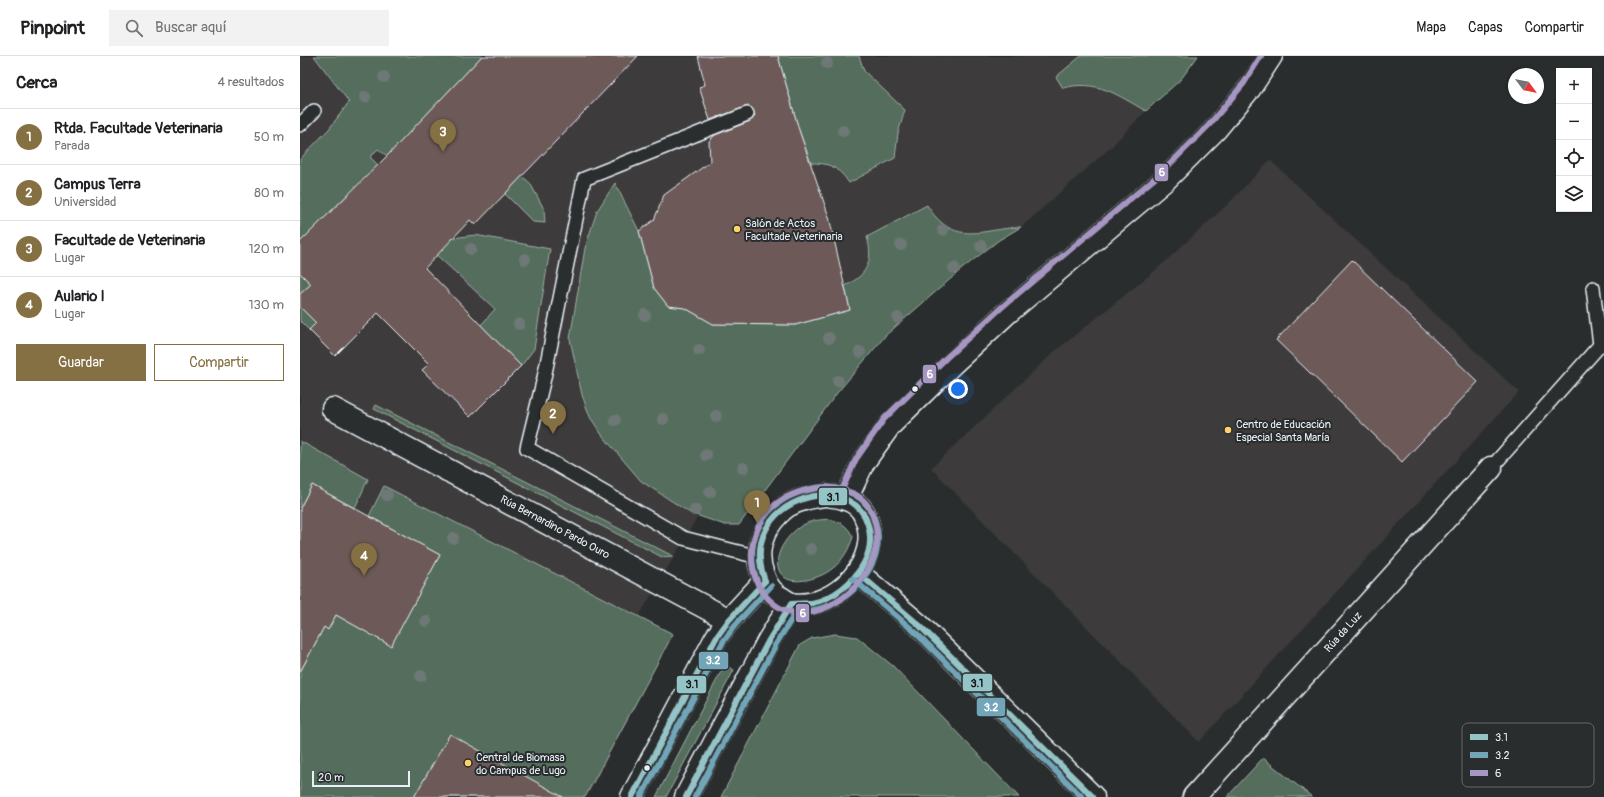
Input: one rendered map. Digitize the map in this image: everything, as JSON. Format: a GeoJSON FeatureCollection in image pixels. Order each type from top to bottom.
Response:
{"type":"FeatureCollection","features":[{"type":"Feature","properties":{"kind":"street"},"geometry":{"type":"LineString","coordinates":[[846,499],[863,463],[890,425],[1007,313],[1166,179],[1215,130],[1250,88],[1271,56]]}},
{"type":"Feature","properties":{"kind":"street","name":"Rúa Bernardino Pardo Ouro"},"geometry":{"type":"LineString","coordinates":[[333,409],[729,620]]}},
{"type":"Feature","properties":{"kind":"street","name":"Rúa da Luz"},"geometry":{"type":"LineString","coordinates":[[1194,797],[1491,468]]}},
{"type":"Feature","properties":{"kind":"street"},"geometry":{"type":"LineString","coordinates":[[825,495],[846,499],[862,509],[869,524],[871,542],[866,560],[858,573],[833,595],[813,603],[791,604],[775,596],[765,581],[760,569],[758,557],[762,537],[771,521],[786,506],[807,498],[825,495]]}},
{"type":"Feature","properties":{"kind":"street"},"geometry":{"type":"LineString","coordinates":[[858,573],[919,625],[1093,797]]}},
{"type":"Feature","properties":{"kind":"street"},"geometry":{"type":"LineString","coordinates":[[632,797],[716,638],[729,620],[765,581]]}},
{"type":"Feature","properties":{"kind":"street"},"geometry":{"type":"LineString","coordinates":[[686,797],[767,644],[791,604]]}},
{"type":"Feature","properties":{"kind":"lane"},"geometry":{"type":"LineString","coordinates":[[300,125],[314,111]]}},
{"type":"Feature","properties":{"kind":"lane"},"geometry":{"type":"LineString","coordinates":[[747,114],[584,179],[545,372],[527,448],[683,538],[758,557]]}},
{"type":"Feature","properties":{"kind":"lane"},"geometry":{"type":"LineString","coordinates":[[1491,468],[1600,345],[1594,288]]}},
{"type":"Feature","properties":{"kind":"shaded area"},"geometry":{"type":"Polygon","coordinates":[[[300,56],[1198,56],[1181,79],[1146,111],[1111,147],[1035,215],[1021,227],[999,240],[963,268],[886,335],[837,393],[739,525],[725,525],[698,516],[639,616],[673,634],[587,797],[300,797],[300,56]]]}},
{"type":"Feature","properties":{"kind":"shaded area","name":"Centro de Educación Especial Santa María"},"geometry":{"type":"Polygon","coordinates":[[[1270,160],[1519,392],[1199,742],[931,468],[1054,352],[1156,270],[1230,202],[1270,160]]]}},
{"type":"Feature","properties":{"kind":"green space"},"geometry":{"type":"Polygon","coordinates":[[[314,56],[482,56],[387,156],[378,149],[370,157],[378,165],[380,198],[387,231],[349,193],[300,242],[300,159],[329,129],[349,102],[314,56]]]}},
{"type":"Feature","properties":{"kind":"green space"},"geometry":{"type":"Polygon","coordinates":[[[778,56],[859,56],[864,71],[905,110],[898,133],[895,158],[849,183],[841,173],[833,167],[811,163],[799,130],[778,56]]]}},
{"type":"Feature","properties":{"kind":"green space"},"geometry":{"type":"Polygon","coordinates":[[[1081,56],[1198,56],[1181,79],[1146,111],[1116,94],[1097,87],[1075,86],[1063,88],[1056,77],[1081,56]]]}},
{"type":"Feature","properties":{"kind":"green space"},"geometry":{"type":"Polygon","coordinates":[[[522,176],[530,183],[544,209],[545,223],[533,222],[505,194],[522,176]]]}},
{"type":"Feature","properties":{"kind":"green space"},"geometry":{"type":"Polygon","coordinates":[[[615,183],[639,231],[654,288],[668,306],[685,308],[713,324],[795,325],[850,310],[845,286],[859,277],[867,266],[870,253],[867,237],[927,205],[937,218],[947,227],[958,231],[969,233],[1021,227],[999,240],[963,268],[886,335],[837,393],[739,525],[725,525],[690,513],[641,481],[602,435],[590,417],[582,395],[570,339],[585,248],[597,211],[615,183]]]}},
{"type":"Feature","properties":{"kind":"green space"},"geometry":{"type":"Polygon","coordinates":[[[448,233],[453,238],[475,235],[550,249],[534,349],[521,366],[481,325],[495,309],[431,250],[448,233]]]}},
{"type":"Feature","properties":{"kind":"green space"},"geometry":{"type":"Polygon","coordinates":[[[300,273],[311,284],[300,294],[300,273]]]}},
{"type":"Feature","properties":{"kind":"green space"},"geometry":{"type":"Polygon","coordinates":[[[300,307],[316,323],[309,330],[300,321],[300,307]]]}},
{"type":"Feature","properties":{"kind":"green space"},"geometry":{"type":"Polygon","coordinates":[[[376,405],[673,556],[662,557],[374,409],[376,405]]]}},
{"type":"Feature","properties":{"kind":"green space"},"geometry":{"type":"Polygon","coordinates":[[[300,441],[368,479],[355,508],[312,485],[300,508],[300,441]]]}},
{"type":"Feature","properties":{"kind":"green space"},"geometry":{"type":"Polygon","coordinates":[[[384,486],[673,634],[585,797],[300,797],[300,672],[324,627],[328,629],[336,615],[391,645],[440,555],[369,516],[384,486]]]}},
{"type":"Feature","properties":{"kind":"green space"},"geometry":{"type":"Polygon","coordinates":[[[829,519],[837,521],[843,525],[853,537],[850,546],[841,560],[830,571],[815,578],[797,581],[785,578],[779,569],[777,562],[782,547],[787,539],[799,528],[808,523],[817,520],[829,519]]]}},
{"type":"Feature","properties":{"kind":"green space"},"geometry":{"type":"Polygon","coordinates":[[[835,634],[857,637],[893,666],[1019,797],[721,797],[800,645],[812,638],[835,634]]]}},
{"type":"Feature","properties":{"kind":"green space"},"geometry":{"type":"Polygon","coordinates":[[[725,664],[734,670],[666,797],[656,797],[725,664]]]}},
{"type":"Feature","properties":{"kind":"green space"},"geometry":{"type":"Polygon","coordinates":[[[1263,758],[1312,797],[1227,797],[1263,758]]]}},
{"type":"Feature","properties":{"kind":"building"},"geometry":{"type":"Polygon","coordinates":[[[482,56],[638,56],[475,225],[470,220],[425,268],[521,366],[470,417],[422,370],[429,364],[378,313],[335,356],[309,330],[316,323],[300,307],[300,294],[311,284],[300,273],[300,242],[387,156],[482,56]]]}},
{"type":"Feature","properties":{"kind":"building","name":"Salón de Actos Facultade Veterinaria"},"geometry":{"type":"Polygon","coordinates":[[[698,56],[778,56],[799,130],[829,217],[850,310],[795,325],[713,324],[685,308],[668,306],[654,288],[639,231],[654,220],[664,195],[710,162],[709,141],[715,135],[750,121],[755,116],[752,108],[748,106],[710,120],[699,87],[705,85],[698,56]]]}},
{"type":"Feature","properties":{"kind":"building"},"geometry":{"type":"Polygon","coordinates":[[[1352,260],[1478,382],[1402,462],[1276,340],[1352,260]]]}},
{"type":"Feature","properties":{"kind":"building"},"geometry":{"type":"Polygon","coordinates":[[[312,485],[440,555],[391,646],[336,615],[328,630],[324,627],[300,672],[300,508],[312,485]]]}},
{"type":"Feature","properties":{"kind":"building","name":"Central de Biomasa do Campus de Lugo"},"geometry":{"type":"Polygon","coordinates":[[[450,734],[563,797],[414,797],[450,734]]]}},
{"type":"Feature","properties":{"kind":"transit line","name":"6"},"geometry":{"type":"LineString","coordinates":[[839,496],[856,459],[884,419],[946,358],[1002,307],[1161,173],[1209,125],[1244,83],[1261,56]]}},
{"type":"Feature","properties":{"kind":"transit line","name":"6"},"geometry":{"type":"LineString","coordinates":[[824,487],[792,494],[783,499],[772,507],[763,518],[757,530],[753,543],[753,570],[765,595],[782,609],[802,613],[822,609],[841,599],[858,584],[870,565],[876,544],[875,523],[868,506],[864,500],[852,493],[826,487]]}},
{"type":"Feature","properties":{"kind":"transit line","name":"3.2"},"geometry":{"type":"LineString","coordinates":[[695,797],[776,644],[796,612],[827,606],[845,597],[860,582],[870,568],[877,550],[878,537],[876,524],[864,502],[845,490],[822,488],[797,493],[775,506],[759,526],[752,552],[758,584]]}},
{"type":"Feature","properties":{"kind":"transit line","name":"3.1"},"geometry":{"type":"LineString","coordinates":[[686,797],[769,640],[791,604],[812,603],[828,598],[849,583],[860,570],[868,554],[870,535],[868,525],[858,507],[841,498],[821,496],[799,500],[780,512],[766,530],[760,553],[765,581]]}},
{"type":"Feature","properties":{"kind":"transit line","name":"3.1"},"geometry":{"type":"LineString","coordinates":[[858,573],[919,625],[1093,797]]}},
{"type":"Feature","properties":{"kind":"transit line","name":"3.2"},"geometry":{"type":"LineString","coordinates":[[853,579],[914,631],[1082,797]]}},
{"type":"Feature","properties":{"kind":"transit line","name":"3.1"},"geometry":{"type":"LineString","coordinates":[[632,797],[716,638],[729,620],[765,581]]}},
{"type":"Feature","properties":{"kind":"transit line","name":"3.2"},"geometry":{"type":"LineString","coordinates":[[641,797],[723,642],[735,625],[771,586]]}},
{"type":"Feature","properties":{"kind":"place","name":"Facultade de Veterinaria"},"geometry":{"type":"Point","coordinates":[443,152]}},
{"type":"Feature","properties":{"kind":"place","name":"Salón de Actos Facultade Veterinaria"},"geometry":{"type":"Point","coordinates":[737,229]}},
{"type":"Feature","properties":{"kind":"place","name":"Centro de Educación Especial Santa María"},"geometry":{"type":"Point","coordinates":[1228,430]}},
{"type":"Feature","properties":{"kind":"place","name":"Campus Terra"},"geometry":{"type":"Point","coordinates":[553,434]}},
{"type":"Feature","properties":{"kind":"place","name":"Rtda. Facultade Veterinaria"},"geometry":{"type":"Point","coordinates":[757,523]}},
{"type":"Feature","properties":{"kind":"place","name":"Aulario I"},"geometry":{"type":"Point","coordinates":[364,576]}},
{"type":"Feature","properties":{"kind":"place","name":"Central de Biomasa do Campus de Lugo"},"geometry":{"type":"Point","coordinates":[468,763]}}]}
